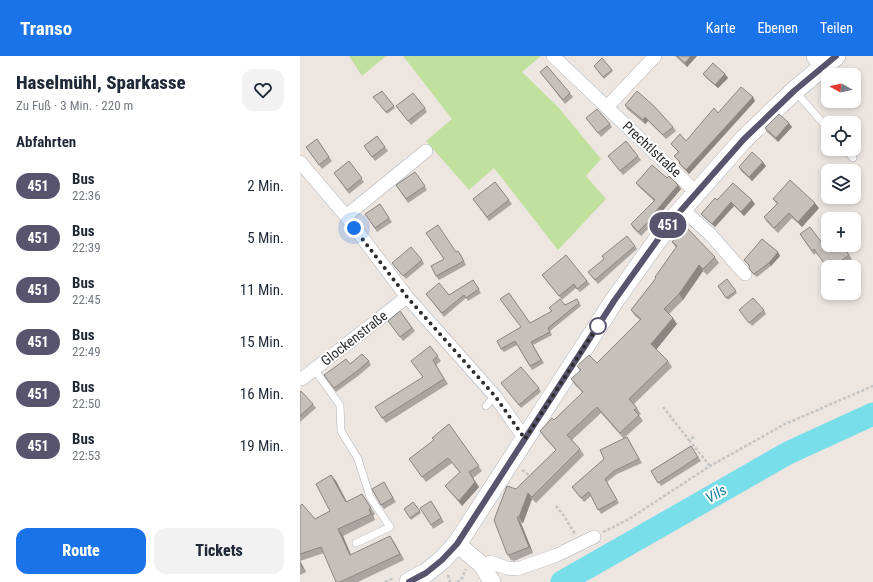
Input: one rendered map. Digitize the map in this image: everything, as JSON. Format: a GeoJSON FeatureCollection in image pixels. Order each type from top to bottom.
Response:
{"type":"FeatureCollection","features":[{"type":"Feature","properties":{"kind":"main road"},"geometry":{"type":"LineString","coordinates":[[409,582],[426,573],[442,560],[457,544],[614,301],[669,224],[744,139],[825,59]]}},
{"type":"Feature","properties":{"kind":"street","name":"Prechtlstraße"},"geometry":{"type":"LineString","coordinates":[[553,56],[696,192]]}},
{"type":"Feature","properties":{"kind":"street"},"geometry":{"type":"LineString","coordinates":[[607,107],[655,56]]}},
{"type":"Feature","properties":{"kind":"street"},"geometry":{"type":"LineString","coordinates":[[346,216],[426,151]]}},
{"type":"Feature","properties":{"kind":"street"},"geometry":{"type":"LineString","coordinates":[[300,162],[346,216],[407,297],[491,401],[525,439]]}},
{"type":"Feature","properties":{"kind":"street"},"geometry":{"type":"LineString","coordinates":[[682,209],[710,234],[745,274]]}},
{"type":"Feature","properties":{"kind":"street","name":"Glockenstraße"},"geometry":{"type":"LineString","coordinates":[[302,379],[407,297]]}},
{"type":"Feature","properties":{"kind":"street"},"geometry":{"type":"LineString","coordinates":[[487,575],[490,562],[507,568],[516,569],[557,555],[594,537]]}},
{"type":"Feature","properties":{"kind":"street"},"geometry":{"type":"LineString","coordinates":[[457,544],[487,575]]}},
{"type":"Feature","properties":{"kind":"lane"},"geometry":{"type":"LineString","coordinates":[[794,91],[821,122]]}},
{"type":"Feature","properties":{"kind":"lane"},"geometry":{"type":"LineString","coordinates":[[314,369],[340,405],[342,431],[358,459],[370,497],[390,527],[356,543]]}},
{"type":"Feature","properties":{"kind":"path"},"geometry":{"type":"LineString","coordinates":[[594,537],[629,519],[710,466],[785,424],[873,386]]}},
{"type":"Feature","properties":{"kind":"path"},"geometry":{"type":"LineString","coordinates":[[663,407],[710,466]]}},
{"type":"Feature","properties":{"kind":"path"},"geometry":{"type":"LineString","coordinates":[[689,440],[695,436]]}},
{"type":"Feature","properties":{"kind":"path"},"geometry":{"type":"LineString","coordinates":[[556,506],[564,516],[580,543]]}},
{"type":"Feature","properties":{"kind":"green space"},"geometry":{"type":"Polygon","coordinates":[[[349,56],[386,56],[362,76],[349,56]]]}},
{"type":"Feature","properties":{"kind":"green space"},"geometry":{"type":"Polygon","coordinates":[[[403,56],[541,56],[522,72],[559,108],[601,159],[586,176],[606,199],[558,250],[494,168],[469,190],[426,141],[452,119],[403,56]]]}},
{"type":"Feature","properties":{"kind":"building"},"geometry":{"type":"Polygon","coordinates":[[[677,56],[691,56],[685,63],[677,56]]]}},
{"type":"Feature","properties":{"kind":"building"},"geometry":{"type":"Polygon","coordinates":[[[602,58],[612,70],[603,77],[594,66],[602,58]]]}},
{"type":"Feature","properties":{"kind":"building"},"geometry":{"type":"Polygon","coordinates":[[[713,63],[725,74],[715,85],[703,74],[713,63]]]}},
{"type":"Feature","properties":{"kind":"building"},"geometry":{"type":"Polygon","coordinates":[[[547,66],[570,93],[563,100],[540,72],[547,66]]]}},
{"type":"Feature","properties":{"kind":"building"},"geometry":{"type":"Polygon","coordinates":[[[741,87],[753,97],[686,170],[674,156],[679,152],[671,144],[680,134],[686,141],[714,108],[718,113],[741,87]]]}},
{"type":"Feature","properties":{"kind":"building"},"geometry":{"type":"Polygon","coordinates":[[[382,91],[394,106],[386,112],[373,97],[382,91]]]}},
{"type":"Feature","properties":{"kind":"building"},"geometry":{"type":"Polygon","coordinates":[[[637,91],[654,106],[673,127],[663,135],[645,117],[643,120],[625,105],[637,91]]]}},
{"type":"Feature","properties":{"kind":"building"},"geometry":{"type":"Polygon","coordinates":[[[413,93],[425,108],[408,121],[396,106],[413,93]]]}},
{"type":"Feature","properties":{"kind":"building"},"geometry":{"type":"Polygon","coordinates":[[[597,109],[610,124],[598,133],[586,118],[597,109]]]}},
{"type":"Feature","properties":{"kind":"building"},"geometry":{"type":"Polygon","coordinates":[[[779,114],[789,123],[776,138],[765,128],[779,114]]]}},
{"type":"Feature","properties":{"kind":"building"},"geometry":{"type":"Polygon","coordinates":[[[377,136],[385,147],[372,157],[364,146],[377,136]]]}},
{"type":"Feature","properties":{"kind":"building"},"geometry":{"type":"Polygon","coordinates":[[[317,139],[329,157],[319,165],[306,147],[317,139]]]}},
{"type":"Feature","properties":{"kind":"building"},"geometry":{"type":"Polygon","coordinates":[[[626,141],[638,156],[620,171],[608,156],[626,141]]]}},
{"type":"Feature","properties":{"kind":"building"},"geometry":{"type":"Polygon","coordinates":[[[752,152],[763,162],[749,177],[739,167],[752,152]]]}},
{"type":"Feature","properties":{"kind":"building"},"geometry":{"type":"Polygon","coordinates":[[[349,161],[362,178],[347,190],[334,173],[349,161]]]}},
{"type":"Feature","properties":{"kind":"building"},"geometry":{"type":"Polygon","coordinates":[[[652,165],[667,178],[669,176],[678,185],[651,217],[652,218],[638,232],[631,224],[655,200],[636,183],[652,165]]]}},
{"type":"Feature","properties":{"kind":"building"},"geometry":{"type":"Polygon","coordinates":[[[415,172],[425,186],[406,199],[396,185],[415,172]]]}},
{"type":"Feature","properties":{"kind":"building"},"geometry":{"type":"Polygon","coordinates":[[[790,180],[815,203],[798,222],[789,213],[774,228],[764,217],[778,203],[773,199],[790,180]]]}},
{"type":"Feature","properties":{"kind":"building"},"geometry":{"type":"Polygon","coordinates":[[[495,182],[509,200],[487,217],[473,199],[495,182]]]}},
{"type":"Feature","properties":{"kind":"building"},"geometry":{"type":"Polygon","coordinates":[[[733,183],[752,200],[741,212],[731,202],[712,224],[701,214],[715,198],[717,200],[733,183]]]}},
{"type":"Feature","properties":{"kind":"building"},"geometry":{"type":"Polygon","coordinates":[[[380,204],[389,218],[375,228],[365,214],[380,204]]]}},
{"type":"Feature","properties":{"kind":"building"},"geometry":{"type":"Polygon","coordinates":[[[438,225],[456,252],[458,251],[464,261],[436,276],[431,266],[444,259],[426,233],[438,225]]]}},
{"type":"Feature","properties":{"kind":"building"},"geometry":{"type":"Polygon","coordinates":[[[686,227],[715,257],[703,269],[699,265],[679,294],[664,309],[673,318],[651,344],[668,361],[629,399],[637,408],[634,410],[639,415],[620,433],[597,407],[567,435],[580,449],[532,497],[528,493],[519,517],[517,517],[529,547],[509,555],[507,554],[494,520],[507,486],[516,489],[556,450],[540,431],[552,418],[554,420],[583,392],[571,379],[581,370],[577,366],[589,355],[597,363],[641,319],[631,310],[656,278],[655,277],[677,246],[672,242],[686,227]]]}},
{"type":"Feature","properties":{"kind":"building"},"geometry":{"type":"Polygon","coordinates":[[[810,227],[821,242],[821,252],[847,252],[849,255],[842,260],[822,260],[814,249],[812,251],[800,234],[810,227]]]}},
{"type":"Feature","properties":{"kind":"building"},"geometry":{"type":"Polygon","coordinates":[[[627,236],[635,246],[595,280],[588,272],[604,259],[602,256],[627,236]]]}},
{"type":"Feature","properties":{"kind":"building"},"geometry":{"type":"Polygon","coordinates":[[[762,239],[778,252],[769,263],[754,274],[744,260],[762,239]]]}},
{"type":"Feature","properties":{"kind":"building"},"geometry":{"type":"Polygon","coordinates":[[[411,247],[422,260],[403,276],[392,263],[411,247]]]}},
{"type":"Feature","properties":{"kind":"building"},"geometry":{"type":"Polygon","coordinates":[[[566,255],[587,281],[577,289],[574,284],[559,296],[542,275],[566,255]]]}},
{"type":"Feature","properties":{"kind":"building"},"geometry":{"type":"Polygon","coordinates":[[[727,279],[736,291],[726,298],[718,286],[727,279]]]}},
{"type":"Feature","properties":{"kind":"building"},"geometry":{"type":"Polygon","coordinates":[[[473,280],[479,289],[466,298],[464,295],[442,313],[426,294],[439,283],[449,295],[473,280]]]}},
{"type":"Feature","properties":{"kind":"building"},"geometry":{"type":"Polygon","coordinates":[[[509,293],[530,323],[552,311],[549,308],[560,299],[565,305],[577,299],[579,303],[548,328],[550,332],[531,342],[541,360],[530,366],[515,341],[501,349],[497,341],[521,327],[500,299],[509,293]]]}},
{"type":"Feature","properties":{"kind":"building"},"geometry":{"type":"Polygon","coordinates":[[[753,298],[764,310],[749,323],[739,310],[753,298]]]}},
{"type":"Feature","properties":{"kind":"building"},"geometry":{"type":"Polygon","coordinates":[[[400,311],[412,328],[400,337],[388,321],[400,311]]]}},
{"type":"Feature","properties":{"kind":"building"},"geometry":{"type":"Polygon","coordinates":[[[430,346],[438,356],[433,360],[444,379],[382,418],[375,407],[423,377],[411,361],[430,346]]]}},
{"type":"Feature","properties":{"kind":"building"},"geometry":{"type":"Polygon","coordinates":[[[362,354],[369,361],[334,388],[324,375],[346,359],[350,364],[362,354]]]}},
{"type":"Feature","properties":{"kind":"building"},"geometry":{"type":"Polygon","coordinates":[[[521,367],[539,388],[519,405],[501,383],[521,367]]]}},
{"type":"Feature","properties":{"kind":"building"},"geometry":{"type":"Polygon","coordinates":[[[301,391],[313,404],[300,416],[300,393],[301,391]]]}},
{"type":"Feature","properties":{"kind":"building"},"geometry":{"type":"Polygon","coordinates":[[[449,424],[479,466],[469,472],[475,482],[459,501],[445,486],[460,472],[448,458],[422,477],[409,459],[434,440],[432,438],[449,424]]]}},
{"type":"Feature","properties":{"kind":"building"},"geometry":{"type":"Polygon","coordinates":[[[627,437],[639,459],[614,471],[605,479],[617,500],[598,510],[589,492],[581,498],[572,487],[604,459],[600,450],[627,437]]]}},
{"type":"Feature","properties":{"kind":"building"},"geometry":{"type":"Polygon","coordinates":[[[691,446],[698,457],[658,483],[651,471],[691,446]]]}},
{"type":"Feature","properties":{"kind":"building"},"geometry":{"type":"Polygon","coordinates":[[[331,475],[346,502],[362,494],[371,508],[369,509],[371,514],[338,529],[350,555],[390,536],[400,554],[340,582],[336,582],[321,547],[300,554],[300,506],[302,504],[315,519],[330,511],[316,484],[331,475]]]}},
{"type":"Feature","properties":{"kind":"building"},"geometry":{"type":"Polygon","coordinates":[[[384,482],[393,498],[381,505],[372,489],[384,482]]]}},
{"type":"Feature","properties":{"kind":"building"},"geometry":{"type":"Polygon","coordinates":[[[431,501],[441,518],[431,525],[420,508],[431,501]]]}},
{"type":"Feature","properties":{"kind":"building"},"geometry":{"type":"Polygon","coordinates":[[[413,502],[420,511],[410,518],[404,509],[413,502]]]}},
{"type":"Feature","properties":{"kind":"waterway","name":"Vils"},"geometry":{"type":"LineString","coordinates":[[562,582],[788,453],[873,414]]}},
{"type":"Feature","properties":{"kind":"bus line","name":"451"},"geometry":{"type":"LineString","coordinates":[[409,582],[426,573],[442,560],[457,544],[614,301],[669,224],[744,139],[794,91],[836,56]]}},
{"type":"Feature","properties":{"kind":"route"},"geometry":{"type":"LineString","coordinates":[[354,228],[407,297],[495,396],[525,439],[601,321],[598,326]]}}]}
